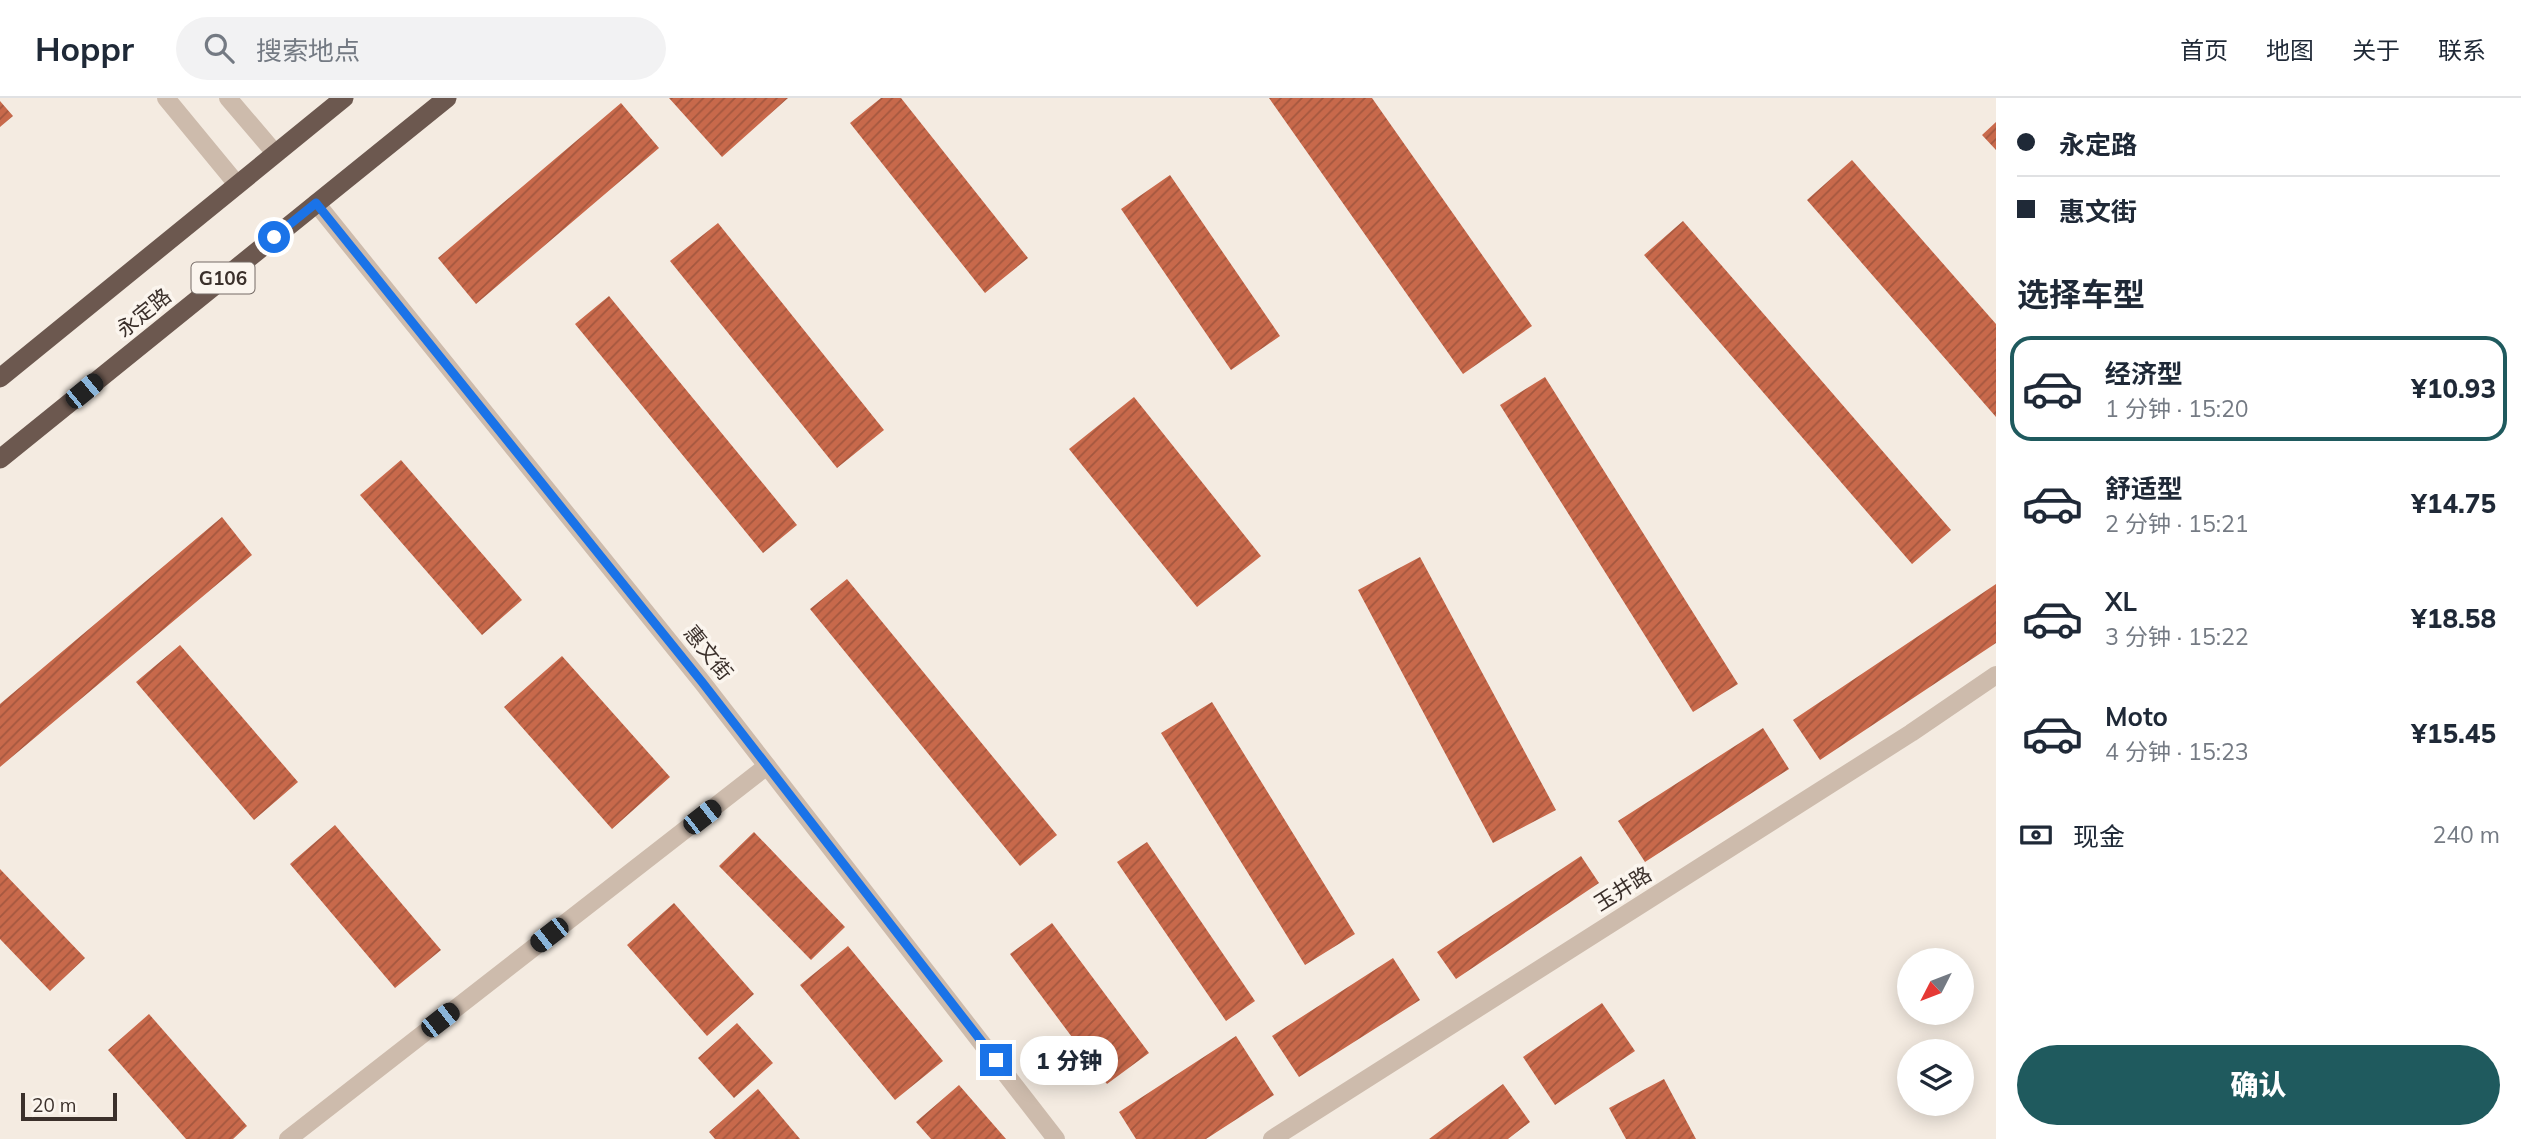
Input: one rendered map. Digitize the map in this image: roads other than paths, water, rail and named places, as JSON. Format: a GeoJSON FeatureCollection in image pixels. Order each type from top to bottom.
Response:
{"type":"FeatureCollection","features":[{"type":"Feature","properties":{"kind":"highway","name":"永定路"},"geometry":{"type":"LineString","coordinates":[[0,378],[236,183],[344,98]]}},
{"type":"Feature","properties":{"kind":"highway","name":"永定路"},"geometry":{"type":"LineString","coordinates":[[0,459],[447,98]]}},
{"type":"Feature","properties":{"kind":"street"},"geometry":{"type":"LineString","coordinates":[[166,98],[236,183]]}},
{"type":"Feature","properties":{"kind":"street"},"geometry":{"type":"LineString","coordinates":[[228,98],[275,153]]}},
{"type":"Feature","properties":{"kind":"street","name":"惠文街"},"geometry":{"type":"LineString","coordinates":[[316,203],[767,766],[1056,1139]]}},
{"type":"Feature","properties":{"kind":"street","name":"玉井路"},"geometry":{"type":"LineString","coordinates":[[1272,1139],[1899,740],[1996,675]]}},
{"type":"Feature","properties":{"kind":"street"},"geometry":{"type":"LineString","coordinates":[[288,1139],[767,766]]}}]}
